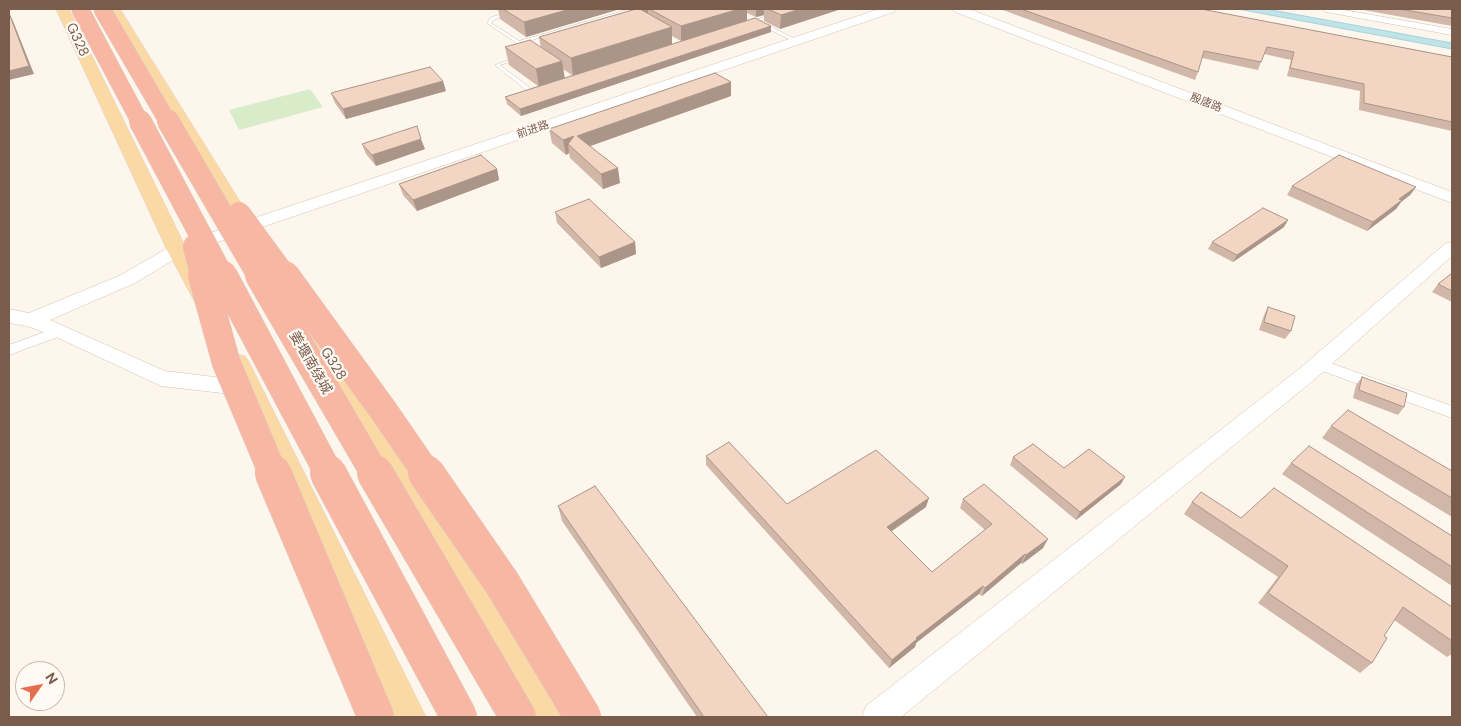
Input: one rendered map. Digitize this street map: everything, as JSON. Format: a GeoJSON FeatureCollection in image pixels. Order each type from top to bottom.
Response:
{"type":"FeatureCollection","features":[{"type":"Feature","properties":{"kind":"highway"},"geometry":{"type":"LineString","coordinates":[[80,9],[460,717]]}},
{"type":"Feature","properties":{"kind":"highway","name":"姜堰南绕城"},"geometry":{"type":"LineString","coordinates":[[102,9],[518,717]]}},
{"type":"Feature","properties":{"kind":"highway"},"geometry":{"type":"LineString","coordinates":[[162,112],[384,410],[502,583],[583,717]]}},
{"type":"Feature","properties":{"kind":"highway"},"geometry":{"type":"LineString","coordinates":[[180,196],[226,362],[376,717]]}},
{"type":"Feature","properties":{"kind":"main road","name":"G328"},"geometry":{"type":"LineString","coordinates":[[62,9],[177,250],[252,388],[409,717]]}},
{"type":"Feature","properties":{"kind":"main road","name":"G328"},"geometry":{"type":"LineString","coordinates":[[113,9],[246,226],[556,717]]}},
{"type":"Feature","properties":{"kind":"street","name":"前进路"},"geometry":{"type":"LineString","coordinates":[[31,320],[128,279],[177,250],[890,9]]}},
{"type":"Feature","properties":{"kind":"street","name":"殷唐路"},"geometry":{"type":"LineString","coordinates":[[959,9],[1452,198]]}},
{"type":"Feature","properties":{"kind":"street"},"geometry":{"type":"LineString","coordinates":[[1326,9],[1452,32]]}},
{"type":"Feature","properties":{"kind":"street"},"geometry":{"type":"LineString","coordinates":[[877,717],[1319,364],[1452,247]]}},
{"type":"Feature","properties":{"kind":"street"},"geometry":{"type":"LineString","coordinates":[[9,316],[31,320],[61,331],[161,378],[252,388]]}},
{"type":"Feature","properties":{"kind":"street"},"geometry":{"type":"LineString","coordinates":[[9,350],[61,331]]}},
{"type":"Feature","properties":{"kind":"street"},"geometry":{"type":"LineString","coordinates":[[1319,364],[1452,412]]}},
{"type":"Feature","properties":{"kind":"lane"},"geometry":{"type":"LineString","coordinates":[[527,9],[490,20],[489,23],[534,54]]}},
{"type":"Feature","properties":{"kind":"lane"},"geometry":{"type":"LineString","coordinates":[[618,9],[632,17]]}},
{"type":"Feature","properties":{"kind":"lane"},"geometry":{"type":"LineString","coordinates":[[518,43],[634,9]]}},
{"type":"Feature","properties":{"kind":"lane"},"geometry":{"type":"LineString","coordinates":[[746,24],[792,9]]}},
{"type":"Feature","properties":{"kind":"lane"},"geometry":{"type":"LineString","coordinates":[[747,17],[797,42]]}},
{"type":"Feature","properties":{"kind":"lane"},"geometry":{"type":"LineString","coordinates":[[525,57],[497,65],[533,93],[541,90]]}},
{"type":"Feature","properties":{"kind":"green space"},"geometry":{"type":"Polygon","coordinates":[[[310,89],[323,107],[239,130],[229,110],[310,89]]]}},
{"type":"Feature","properties":{"kind":"water"},"geometry":{"type":"Polygon","coordinates":[[[1238,9],[1266,9],[1452,43],[1452,49],[1238,9]]]}},
{"type":"Feature","properties":{"kind":"building"},"geometry":{"type":"Polygon","coordinates":[[[503,9],[570,9],[524,22],[503,9]]]}},
{"type":"Feature","properties":{"kind":"building"},"geometry":{"type":"Polygon","coordinates":[[[640,9],[672,27],[571,58],[539,37],[640,9]]]}},
{"type":"Feature","properties":{"kind":"building"},"geometry":{"type":"Polygon","coordinates":[[[649,9],[739,9],[681,26],[649,9]]]}},
{"type":"Feature","properties":{"kind":"building"},"geometry":{"type":"Polygon","coordinates":[[[768,9],[800,9],[781,15],[768,9]]]}},
{"type":"Feature","properties":{"kind":"building"},"geometry":{"type":"Polygon","coordinates":[[[1021,9],[1201,9],[1452,57],[1452,122],[1364,103],[1364,84],[1290,68],[1294,52],[1267,47],[1261,62],[1204,51],[1198,72],[1021,9]]]}},
{"type":"Feature","properties":{"kind":"building"},"geometry":{"type":"Polygon","coordinates":[[[1399,9],[1452,9],[1452,18],[1399,9]]]}},
{"type":"Feature","properties":{"kind":"building"},"geometry":{"type":"Polygon","coordinates":[[[9,13],[29,66],[9,71],[9,13]]]}},
{"type":"Feature","properties":{"kind":"building"},"geometry":{"type":"Polygon","coordinates":[[[755,18],[771,26],[520,109],[505,97],[755,18]]]}},
{"type":"Feature","properties":{"kind":"building"},"geometry":{"type":"Polygon","coordinates":[[[530,40],[562,61],[536,69],[505,47],[530,40]]]}},
{"type":"Feature","properties":{"kind":"building"},"geometry":{"type":"Polygon","coordinates":[[[430,67],[443,81],[343,109],[331,93],[430,67]]]}},
{"type":"Feature","properties":{"kind":"building"},"geometry":{"type":"Polygon","coordinates":[[[715,73],[731,82],[577,136],[618,168],[601,174],[568,144],[574,136],[563,140],[549,129],[715,73]]]}},
{"type":"Feature","properties":{"kind":"building"},"geometry":{"type":"Polygon","coordinates":[[[417,126],[421,139],[372,155],[362,144],[417,126]]]}},
{"type":"Feature","properties":{"kind":"building"},"geometry":{"type":"Polygon","coordinates":[[[481,155],[497,169],[413,200],[399,184],[481,155]]]}},
{"type":"Feature","properties":{"kind":"building"},"geometry":{"type":"Polygon","coordinates":[[[1339,155],[1416,187],[1373,222],[1292,186],[1339,155]]]}},
{"type":"Feature","properties":{"kind":"building"},"geometry":{"type":"Polygon","coordinates":[[[589,199],[635,242],[599,257],[555,212],[589,199]]]}},
{"type":"Feature","properties":{"kind":"building"},"geometry":{"type":"Polygon","coordinates":[[[1263,208],[1288,220],[1237,255],[1212,242],[1263,208]]]}},
{"type":"Feature","properties":{"kind":"building"},"geometry":{"type":"Polygon","coordinates":[[[1452,273],[1452,291],[1438,284],[1452,273]]]}},
{"type":"Feature","properties":{"kind":"building"},"geometry":{"type":"Polygon","coordinates":[[[1268,307],[1295,316],[1291,331],[1264,322],[1268,307]]]}},
{"type":"Feature","properties":{"kind":"building"},"geometry":{"type":"Polygon","coordinates":[[[1362,377],[1407,393],[1404,407],[1359,390],[1362,377]]]}},
{"type":"Feature","properties":{"kind":"building"},"geometry":{"type":"Polygon","coordinates":[[[1348,410],[1452,471],[1452,498],[1331,426],[1348,410]]]}},
{"type":"Feature","properties":{"kind":"building"},"geometry":{"type":"Polygon","coordinates":[[[729,442],[787,504],[876,450],[929,498],[887,527],[932,572],[992,524],[963,499],[984,484],[1048,539],[1025,554],[985,588],[983,586],[916,638],[892,660],[706,456],[729,442]]]}},
{"type":"Feature","properties":{"kind":"building"},"geometry":{"type":"Polygon","coordinates":[[[1033,444],[1064,468],[1089,449],[1125,477],[1080,512],[1013,457],[1033,444]]]}},
{"type":"Feature","properties":{"kind":"building"},"geometry":{"type":"Polygon","coordinates":[[[1309,446],[1452,536],[1452,567],[1291,463],[1309,446]]]}},
{"type":"Feature","properties":{"kind":"building"},"geometry":{"type":"Polygon","coordinates":[[[595,486],[768,717],[704,717],[558,506],[595,486]]]}},
{"type":"Feature","properties":{"kind":"building"},"geometry":{"type":"Polygon","coordinates":[[[1274,488],[1452,607],[1452,641],[1403,607],[1384,636],[1387,638],[1372,663],[1268,593],[1288,566],[1192,502],[1201,492],[1241,518],[1274,488]]]}}]}
